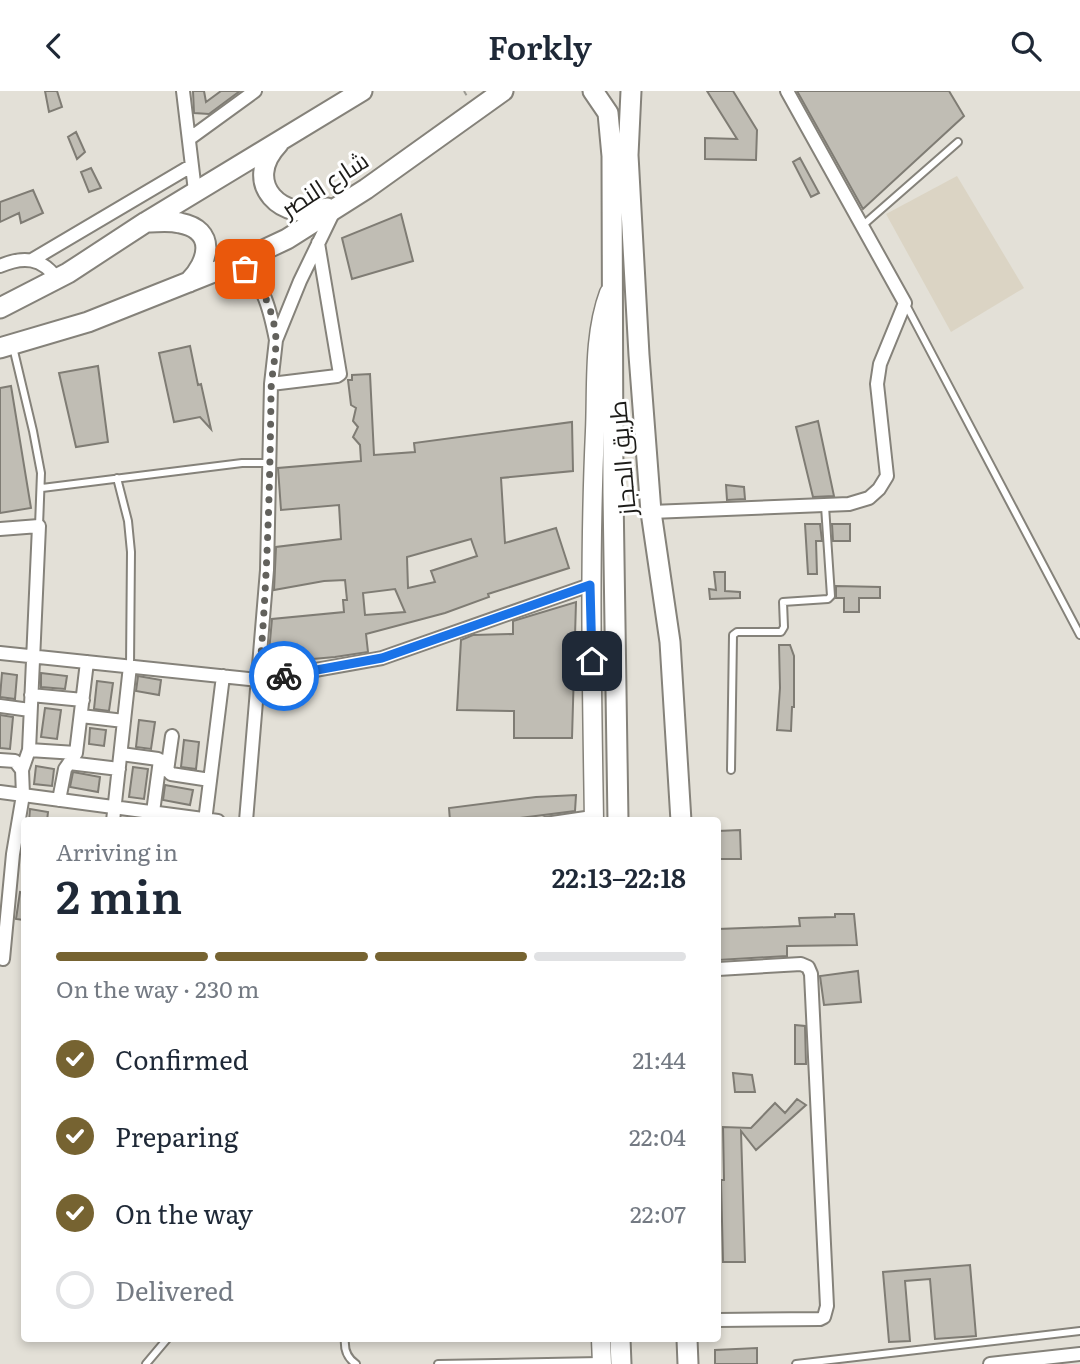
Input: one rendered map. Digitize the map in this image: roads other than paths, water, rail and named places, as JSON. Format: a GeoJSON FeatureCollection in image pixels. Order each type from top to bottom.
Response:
{"type":"FeatureCollection","features":[{"type":"Feature","properties":{"kind":"main road"},"geometry":{"type":"LineString","coordinates":[[0,309],[57,279],[195,191],[362,91]]}},
{"type":"Feature","properties":{"kind":"main road","name":"شارع النصر"},"geometry":{"type":"LineString","coordinates":[[6,347],[88,322],[188,283],[296,233],[341,205],[503,91]]}},
{"type":"Feature","properties":{"kind":"main road"},"geometry":{"type":"LineString","coordinates":[[593,91],[608,113],[611,134],[618,817]]}},
{"type":"Feature","properties":{"kind":"main road","name":"طريق الحجاز"},"geometry":{"type":"LineString","coordinates":[[631,91],[628,155],[639,355],[651,512],[670,642],[681,817]]}},
{"type":"Feature","properties":{"kind":"main road"},"geometry":{"type":"LineString","coordinates":[[286,136],[268,154],[264,175],[266,190],[285,208],[302,213],[341,205]]}},
{"type":"Feature","properties":{"kind":"main road"},"geometry":{"type":"LineString","coordinates":[[146,222],[182,223],[193,227],[203,237],[207,247],[205,258],[199,272],[188,283]]}},
{"type":"Feature","properties":{"kind":"main road"},"geometry":{"type":"LineString","coordinates":[[594,817],[590,585],[599,335],[604,305],[613,283]]}},
{"type":"Feature","properties":{"kind":"main road"},"geometry":{"type":"LineString","coordinates":[[602,1342],[611,1363]]}},
{"type":"Feature","properties":{"kind":"main road"},"geometry":{"type":"LineString","coordinates":[[611,1363],[619,1342]]}},
{"type":"Feature","properties":{"kind":"main road"},"geometry":{"type":"LineString","coordinates":[[687,1342],[688,1364]]}},
{"type":"Feature","properties":{"kind":"street"},"geometry":{"type":"LineString","coordinates":[[183,91],[195,191]]}},
{"type":"Feature","properties":{"kind":"street"},"geometry":{"type":"LineString","coordinates":[[189,139],[255,91]]}},
{"type":"Feature","properties":{"kind":"street"},"geometry":{"type":"LineString","coordinates":[[651,512],[849,504],[869,498],[879,489],[887,475],[877,384],[880,364],[905,303],[787,91]]}},
{"type":"Feature","properties":{"kind":"street"},"geometry":{"type":"LineString","coordinates":[[32,260],[191,166]]}},
{"type":"Feature","properties":{"kind":"street"},"geometry":{"type":"LineString","coordinates":[[246,817],[267,570],[271,384],[276,340],[318,243],[341,205]]}},
{"type":"Feature","properties":{"kind":"street"},"geometry":{"type":"LineString","coordinates":[[271,384],[340,374],[318,243]]}},
{"type":"Feature","properties":{"kind":"street"},"geometry":{"type":"LineString","coordinates":[[0,266],[22,259],[32,260],[42,264],[57,279]]}},
{"type":"Feature","properties":{"kind":"street"},"geometry":{"type":"LineString","coordinates":[[234,264],[245,269],[260,286],[272,319],[276,340]]}},
{"type":"Feature","properties":{"kind":"street"},"geometry":{"type":"LineString","coordinates":[[0,529],[39,526],[29,750],[22,770],[23,795],[6,853],[2,960]]}},
{"type":"Feature","properties":{"kind":"street"},"geometry":{"type":"LineString","coordinates":[[0,653],[259,680],[382,658],[590,585]]}},
{"type":"Feature","properties":{"kind":"street"},"geometry":{"type":"LineString","coordinates":[[59,800],[65,769],[73,758],[87,662]]}},
{"type":"Feature","properties":{"kind":"street"},"geometry":{"type":"LineString","coordinates":[[114,817],[130,667]]}},
{"type":"Feature","properties":{"kind":"street"},"geometry":{"type":"LineString","coordinates":[[209,817],[210,780],[223,676]]}},
{"type":"Feature","properties":{"kind":"street"},"geometry":{"type":"LineString","coordinates":[[31,695],[83,700]]}},
{"type":"Feature","properties":{"kind":"street"},"geometry":{"type":"LineString","coordinates":[[0,706],[30,710]]}},
{"type":"Feature","properties":{"kind":"street"},"geometry":{"type":"LineString","coordinates":[[81,716],[124,721]]}},
{"type":"Feature","properties":{"kind":"street"},"geometry":{"type":"LineString","coordinates":[[153,812],[172,736]]}},
{"type":"Feature","properties":{"kind":"street"},"geometry":{"type":"LineString","coordinates":[[29,750],[119,769]]}},
{"type":"Feature","properties":{"kind":"street"},"geometry":{"type":"LineString","coordinates":[[121,754],[163,766],[176,776],[210,780]]}},
{"type":"Feature","properties":{"kind":"street"},"geometry":{"type":"LineString","coordinates":[[0,760],[15,761],[22,770]]}},
{"type":"Feature","properties":{"kind":"street"},"geometry":{"type":"LineString","coordinates":[[0,792],[153,812],[167,817]]}},
{"type":"Feature","properties":{"kind":"street"},"geometry":{"type":"LineString","coordinates":[[721,969],[801,964],[808,967],[811,974],[827,1306],[824,1317],[820,1319],[721,1320]]}},
{"type":"Feature","properties":{"kind":"street"},"geometry":{"type":"LineString","coordinates":[[990,1364],[1080,1354]]}},
{"type":"Feature","properties":{"kind":"lane"},"geometry":{"type":"LineString","coordinates":[[862,226],[958,142]]}},
{"type":"Feature","properties":{"kind":"lane"},"geometry":{"type":"LineString","coordinates":[[905,303],[1080,635]]}},
{"type":"Feature","properties":{"kind":"lane"},"geometry":{"type":"LineString","coordinates":[[6,347],[33,432],[42,488],[39,526]]}},
{"type":"Feature","properties":{"kind":"lane"},"geometry":{"type":"LineString","coordinates":[[42,488],[242,463],[271,463]]}},
{"type":"Feature","properties":{"kind":"lane"},"geometry":{"type":"LineString","coordinates":[[117,478],[128,520],[131,552],[130,667]]}},
{"type":"Feature","properties":{"kind":"lane"},"geometry":{"type":"LineString","coordinates":[[731,770],[733,635],[737,632],[781,632],[784,627],[783,602],[828,599],[831,596],[825,506]]}},
{"type":"Feature","properties":{"kind":"lane"},"geometry":{"type":"LineString","coordinates":[[796,1364],[1080,1331]]}},
{"type":"Feature","properties":{"kind":"lane"},"geometry":{"type":"LineString","coordinates":[[146,1364],[164,1342]]}},
{"type":"Feature","properties":{"kind":"lane"},"geometry":{"type":"LineString","coordinates":[[345,1342],[350,1360],[356,1364]]}},
{"type":"Feature","properties":{"kind":"lane"},"geometry":{"type":"LineString","coordinates":[[438,1364],[611,1363]]}}]}
